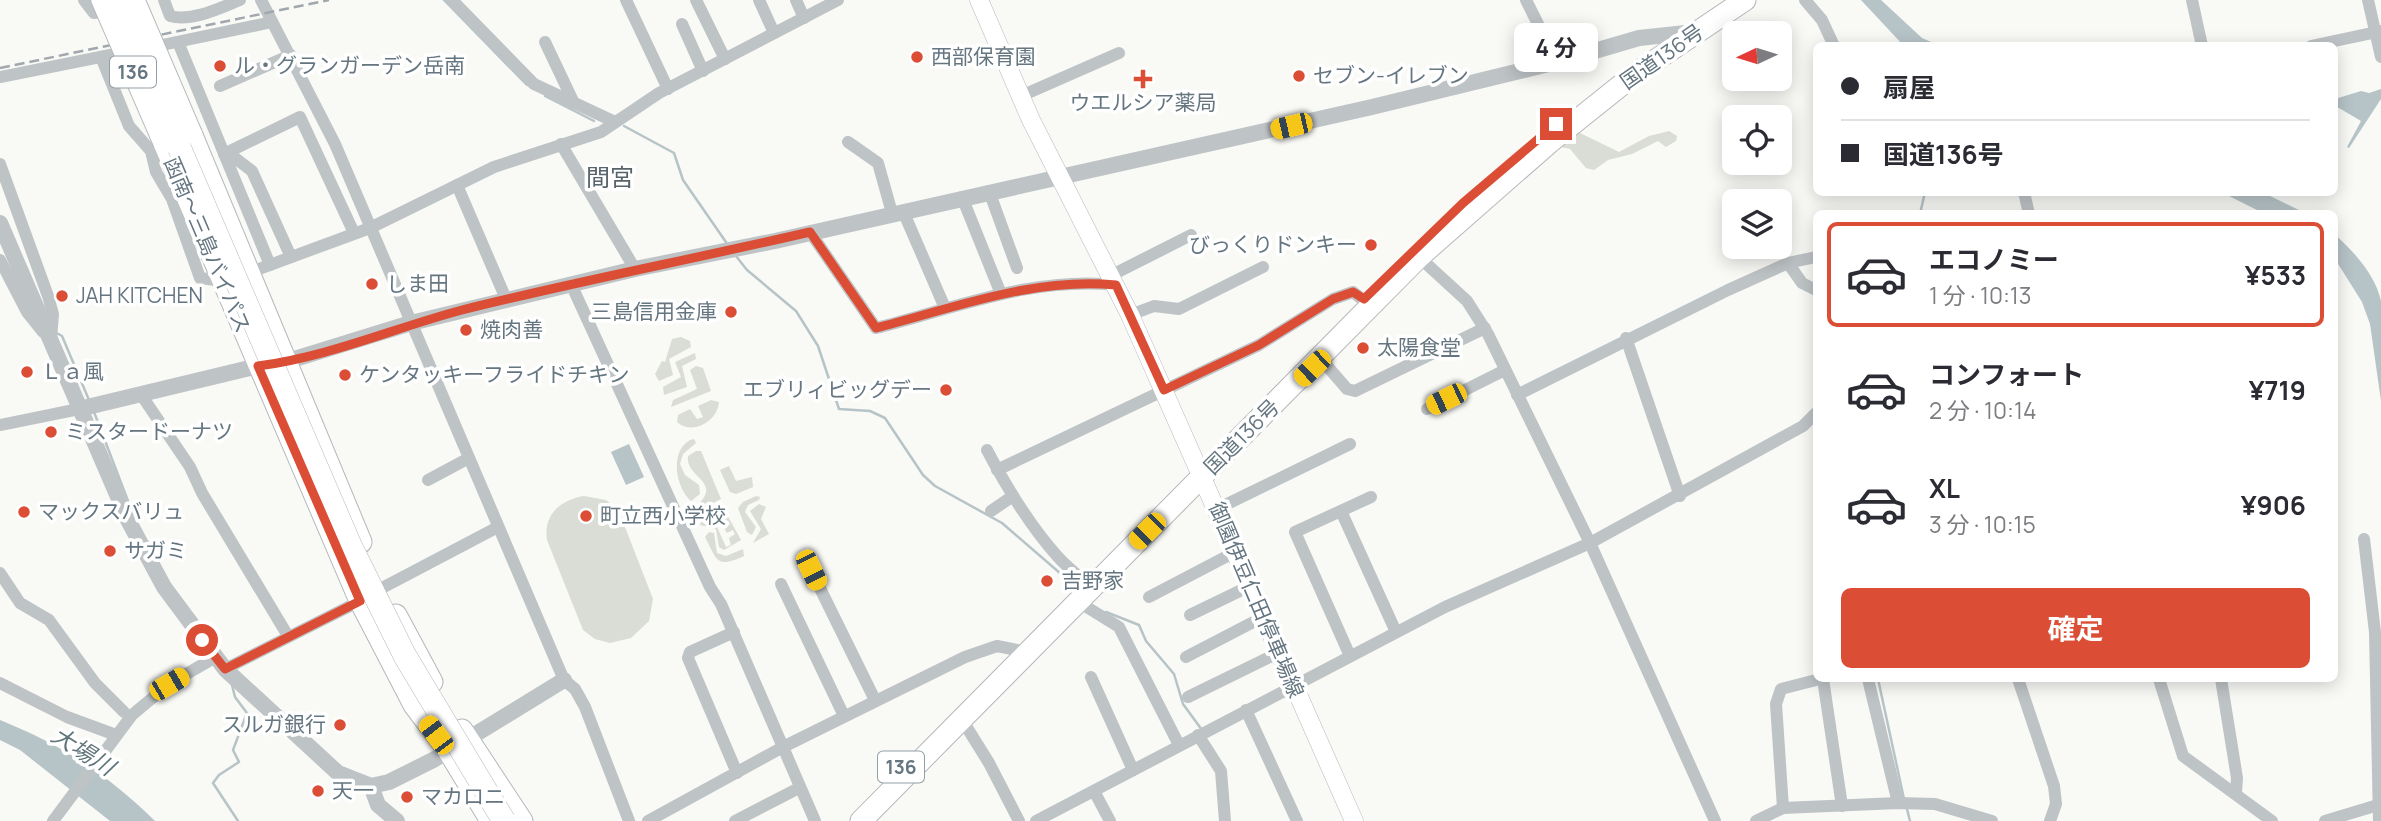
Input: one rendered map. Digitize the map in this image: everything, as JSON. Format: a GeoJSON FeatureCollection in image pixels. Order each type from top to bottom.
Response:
{"type":"FeatureCollection","features":[{"type":"Feature","properties":{"kind":"highway","name":"函南～三島バイパス"},"geometry":{"type":"LineString","coordinates":[[102,0],[360,601],[414,705],[447,750],[491,821]]}},
{"type":"Feature","properties":{"kind":"highway"},"geometry":{"type":"LineString","coordinates":[[116,0],[360,566],[411,666],[504,821]]}},
{"type":"Feature","properties":{"kind":"highway","name":"函南～三島バイパス"},"geometry":{"type":"LineString","coordinates":[[134,0],[382,588],[466,738],[522,821]]}},
{"type":"Feature","properties":{"kind":"highway","name":"国道136号"},"geometry":{"type":"LineString","coordinates":[[1201,471],[1321,359],[1368,303],[1419,257],[1550,142],[1730,0]]}},
{"type":"Feature","properties":{"kind":"highway","name":"国道136号"},"geometry":{"type":"LineString","coordinates":[[848,821],[1084,590],[1463,203],[1630,66],[1745,0]]}},
{"type":"Feature","properties":{"kind":"highway","name":"国道136号"},"geometry":{"type":"LineString","coordinates":[[861,821],[961,719],[1020,653]]}},
{"type":"Feature","properties":{"kind":"main road","name":"御園伊豆仁田停車場線"},"geometry":{"type":"LineString","coordinates":[[980,0],[1021,96],[1130,315],[1354,821]]}},
{"type":"Feature","properties":{"kind":"street"},"geometry":{"type":"LineString","coordinates":[[84,0],[94,13],[162,0],[170,16],[177,18],[211,11],[240,0]]}},
{"type":"Feature","properties":{"kind":"street"},"geometry":{"type":"LineString","coordinates":[[261,0],[335,145],[564,680],[575,690],[585,707],[629,821]]}},
{"type":"Feature","properties":{"kind":"street"},"geometry":{"type":"LineString","coordinates":[[452,0],[534,84],[615,122]]}},
{"type":"Feature","properties":{"kind":"street"},"geometry":{"type":"LineString","coordinates":[[626,0],[668,89]]}},
{"type":"Feature","properties":{"kind":"street"},"geometry":{"type":"LineString","coordinates":[[696,0],[724,59]]}},
{"type":"Feature","properties":{"kind":"street"},"geometry":{"type":"LineString","coordinates":[[759,0],[774,33]]}},
{"type":"Feature","properties":{"kind":"street"},"geometry":{"type":"LineString","coordinates":[[796,0],[804,18]]}},
{"type":"Feature","properties":{"kind":"street"},"geometry":{"type":"LineString","coordinates":[[1526,0],[1557,62]]}},
{"type":"Feature","properties":{"kind":"street"},"geometry":{"type":"LineString","coordinates":[[1805,0],[1822,20],[1832,42]]}},
{"type":"Feature","properties":{"kind":"street"},"geometry":{"type":"LineString","coordinates":[[2192,0],[2201,42]]}},
{"type":"Feature","properties":{"kind":"street"},"geometry":{"type":"LineString","coordinates":[[2368,0],[2378,32],[2381,57]]}},
{"type":"Feature","properties":{"kind":"street"},"geometry":{"type":"LineString","coordinates":[[248,273],[370,228],[518,158],[601,132],[668,89],[804,18],[831,1]]}},
{"type":"Feature","properties":{"kind":"street"},"geometry":{"type":"LineString","coordinates":[[0,77],[272,22]]}},
{"type":"Feature","properties":{"kind":"street"},"geometry":{"type":"LineString","coordinates":[[682,24],[702,71]]}},
{"type":"Feature","properties":{"kind":"street"},"geometry":{"type":"LineString","coordinates":[[2330,42],[2378,32]]}},
{"type":"Feature","properties":{"kind":"street"},"geometry":{"type":"LineString","coordinates":[[0,425],[285,362],[411,323],[635,269],[1345,113],[1557,62],[1639,38],[1687,33]]}},
{"type":"Feature","properties":{"kind":"street"},"geometry":{"type":"LineString","coordinates":[[178,42],[270,265]]}},
{"type":"Feature","properties":{"kind":"street"},"geometry":{"type":"LineString","coordinates":[[545,42],[575,103]]}},
{"type":"Feature","properties":{"kind":"street"},"geometry":{"type":"LineString","coordinates":[[1021,96],[1119,52]]}},
{"type":"Feature","properties":{"kind":"street"},"geometry":{"type":"LineString","coordinates":[[220,86],[291,55]]}},
{"type":"Feature","properties":{"kind":"street"},"geometry":{"type":"LineString","coordinates":[[101,57],[130,126],[151,151],[156,172],[173,199],[200,278],[223,281]]}},
{"type":"Feature","properties":{"kind":"street"},"geometry":{"type":"LineString","coordinates":[[225,156],[300,117],[355,233]]}},
{"type":"Feature","properties":{"kind":"street"},"geometry":{"type":"LineString","coordinates":[[848,142],[878,163],[897,212],[945,308]]}},
{"type":"Feature","properties":{"kind":"street"},"geometry":{"type":"LineString","coordinates":[[561,144],[635,269]]}},
{"type":"Feature","properties":{"kind":"street"},"geometry":{"type":"LineString","coordinates":[[225,156],[235,158],[252,171],[291,257]]}},
{"type":"Feature","properties":{"kind":"street"},"geometry":{"type":"LineString","coordinates":[[0,164],[6,203],[48,296],[53,314],[51,339]]}},
{"type":"Feature","properties":{"kind":"street"},"geometry":{"type":"LineString","coordinates":[[457,185],[506,299]]}},
{"type":"Feature","properties":{"kind":"street"},"geometry":{"type":"LineString","coordinates":[[989,191],[1017,268]]}},
{"type":"Feature","properties":{"kind":"street"},"geometry":{"type":"LineString","coordinates":[[962,197],[1001,294]]}},
{"type":"Feature","properties":{"kind":"street"},"geometry":{"type":"LineString","coordinates":[[0,223],[128,520],[164,587],[220,663],[338,773],[370,786],[389,782],[564,680]]}},
{"type":"Feature","properties":{"kind":"street"},"geometry":{"type":"LineString","coordinates":[[810,232],[876,328],[1001,294],[1114,280],[1191,235]]}},
{"type":"Feature","properties":{"kind":"street"},"geometry":{"type":"LineString","coordinates":[[1419,257],[1468,301],[1485,328],[1590,543],[1715,821]]}},
{"type":"Feature","properties":{"kind":"street"},"geometry":{"type":"LineString","coordinates":[[1517,395],[1626,338],[1788,263],[1813,258]]}},
{"type":"Feature","properties":{"kind":"street"},"geometry":{"type":"LineString","coordinates":[[0,260],[27,312],[51,339]]}},
{"type":"Feature","properties":{"kind":"street"},"geometry":{"type":"LineString","coordinates":[[1788,263],[1802,283],[1813,288]]}},
{"type":"Feature","properties":{"kind":"street"},"geometry":{"type":"LineString","coordinates":[[1130,315],[1154,306],[1179,309],[1264,267]]}},
{"type":"Feature","properties":{"kind":"street"},"geometry":{"type":"LineString","coordinates":[[571,284],[710,587],[734,632],[799,789],[815,821]]}},
{"type":"Feature","properties":{"kind":"street"},"geometry":{"type":"LineString","coordinates":[[998,470],[1259,345],[1333,299],[1353,292],[1368,303]]}},
{"type":"Feature","properties":{"kind":"street"},"geometry":{"type":"LineString","coordinates":[[1321,359],[1348,389],[1355,391],[1485,328]]}},
{"type":"Feature","properties":{"kind":"street"},"geometry":{"type":"LineString","coordinates":[[1626,338],[1680,496]]}},
{"type":"Feature","properties":{"kind":"street"},"geometry":{"type":"LineString","coordinates":[[1427,409],[1505,370]]}},
{"type":"Feature","properties":{"kind":"street"},"geometry":{"type":"LineString","coordinates":[[140,393],[190,467],[202,493],[288,636]]}},
{"type":"Feature","properties":{"kind":"street"},"geometry":{"type":"LineString","coordinates":[[1036,821],[1396,632],[1590,543],[1680,496],[1803,426],[1813,416]]}},
{"type":"Feature","properties":{"kind":"street"},"geometry":{"type":"LineString","coordinates":[[1217,509],[1350,444]]}},
{"type":"Feature","properties":{"kind":"street"},"geometry":{"type":"LineString","coordinates":[[987,450],[1013,496],[1057,556],[1119,627],[1179,745]]}},
{"type":"Feature","properties":{"kind":"street"},"geometry":{"type":"LineString","coordinates":[[428,480],[469,458]]}},
{"type":"Feature","properties":{"kind":"street"},"geometry":{"type":"LineString","coordinates":[[991,511],[1013,496]]}},
{"type":"Feature","properties":{"kind":"street"},"geometry":{"type":"LineString","coordinates":[[1350,656],[1295,532],[1371,497]]}},
{"type":"Feature","properties":{"kind":"street"},"geometry":{"type":"LineString","coordinates":[[1341,511],[1396,632]]}},
{"type":"Feature","properties":{"kind":"street"},"geometry":{"type":"LineString","coordinates":[[382,588],[498,527]]}},
{"type":"Feature","properties":{"kind":"street"},"geometry":{"type":"LineString","coordinates":[[2364,539],[2375,632],[2379,821]]}},
{"type":"Feature","properties":{"kind":"street"},"geometry":{"type":"LineString","coordinates":[[1149,597],[1235,552]]}},
{"type":"Feature","properties":{"kind":"street"},"geometry":{"type":"LineString","coordinates":[[811,570],[875,700]]}},
{"type":"Feature","properties":{"kind":"street"},"geometry":{"type":"LineString","coordinates":[[0,573],[20,603],[54,625],[95,683],[124,712]]}},
{"type":"Feature","properties":{"kind":"street"},"geometry":{"type":"LineString","coordinates":[[781,584],[845,716]]}},
{"type":"Feature","properties":{"kind":"street"},"geometry":{"type":"LineString","coordinates":[[1190,615],[1250,586]]}},
{"type":"Feature","properties":{"kind":"street"},"geometry":{"type":"LineString","coordinates":[[55,819],[113,739],[146,701],[220,663],[288,636],[360,601]]}},
{"type":"Feature","properties":{"kind":"street"},"geometry":{"type":"LineString","coordinates":[[1186,657],[1263,617]]}},
{"type":"Feature","properties":{"kind":"street"},"geometry":{"type":"LineString","coordinates":[[734,632],[690,652],[688,658],[737,772]]}},
{"type":"Feature","properties":{"kind":"street"},"geometry":{"type":"LineString","coordinates":[[656,819],[783,747],[875,700],[986,649],[997,646],[1020,653]]}},
{"type":"Feature","properties":{"kind":"street"},"geometry":{"type":"LineString","coordinates":[[1188,697],[1278,653]]}},
{"type":"Feature","properties":{"kind":"street"},"geometry":{"type":"LineString","coordinates":[[1091,677],[1133,770]]}},
{"type":"Feature","properties":{"kind":"street"},"geometry":{"type":"LineString","coordinates":[[1783,808],[1776,704],[1781,689],[1813,681]]}},
{"type":"Feature","properties":{"kind":"street"},"geometry":{"type":"LineString","coordinates":[[1821,682],[1842,806]]}},
{"type":"Feature","properties":{"kind":"street"},"geometry":{"type":"LineString","coordinates":[[1869,682],[1898,803]]}},
{"type":"Feature","properties":{"kind":"street"},"geometry":{"type":"LineString","coordinates":[[2019,682],[2054,786],[2056,804],[2050,821]]}},
{"type":"Feature","properties":{"kind":"street"},"geometry":{"type":"LineString","coordinates":[[2160,682],[2183,756],[2236,792],[2272,821]]}},
{"type":"Feature","properties":{"kind":"street"},"geometry":{"type":"LineString","coordinates":[[2221,682],[2237,778],[2236,792]]}},
{"type":"Feature","properties":{"kind":"street"},"geometry":{"type":"LineString","coordinates":[[0,683],[113,739]]}},
{"type":"Feature","properties":{"kind":"street"},"geometry":{"type":"LineString","coordinates":[[1246,710],[1297,821]]}},
{"type":"Feature","properties":{"kind":"street"},"geometry":{"type":"LineString","coordinates":[[961,719],[989,763],[1019,821]]}},
{"type":"Feature","properties":{"kind":"street"},"geometry":{"type":"LineString","coordinates":[[1198,735],[1221,771],[1225,821]]}},
{"type":"Feature","properties":{"kind":"street"},"geometry":{"type":"LineString","coordinates":[[370,786],[378,805],[397,821]]}},
{"type":"Feature","properties":{"kind":"street"},"geometry":{"type":"LineString","coordinates":[[735,821],[799,789]]}},
{"type":"Feature","properties":{"kind":"street"},"geometry":{"type":"LineString","coordinates":[[1094,791],[1110,821]]}},
{"type":"Feature","properties":{"kind":"street"},"geometry":{"type":"LineString","coordinates":[[1756,821],[1783,808],[1898,803],[1935,804],[1992,821]]}},
{"type":"Feature","properties":{"kind":"street"},"geometry":{"type":"LineString","coordinates":[[2325,821],[2378,805]]}},
{"type":"Feature","properties":{"kind":"shaded area"},"geometry":{"type":"Polygon","coordinates":[[[1861,0],[1881,0],[1922,38],[1931,42],[1900,42],[1861,0]]]}},
{"type":"Feature","properties":{"kind":"shaded area"},"geometry":{"type":"Polygon","coordinates":[[[2381,89],[2381,99],[2349,148],[2347,147],[2361,121],[2338,108],[2338,98],[2361,91],[2369,93],[2381,89]]]}},
{"type":"Feature","properties":{"kind":"shaded area"},"geometry":{"type":"Polygon","coordinates":[[[1576,131],[1619,152],[1649,136],[1669,131],[1677,136],[1676,141],[1666,147],[1658,141],[1632,154],[1608,160],[1594,170],[1586,168],[1570,149],[1561,147],[1562,141],[1576,131]]]}},
{"type":"Feature","properties":{"kind":"shaded area"},"geometry":{"type":"Polygon","coordinates":[[[2229,196],[2270,196],[2299,210],[2257,210],[2229,196]]]}},
{"type":"Feature","properties":{"kind":"shaded area"},"geometry":{"type":"Polygon","coordinates":[[[2338,238],[2363,264],[2381,301],[2381,401],[2370,324],[2362,302],[2338,264],[2338,238]]]}},
{"type":"Feature","properties":{"kind":"shaded area"},"geometry":{"type":"Polygon","coordinates":[[[681,337],[690,341],[691,347],[669,359],[673,375],[659,381],[655,374],[662,361],[665,362],[672,339],[681,337]]]}},
{"type":"Feature","properties":{"kind":"shaded area"},"geometry":{"type":"Polygon","coordinates":[[[695,353],[696,359],[682,366],[687,387],[664,395],[663,387],[681,377],[675,362],[695,353]]]}},
{"type":"Feature","properties":{"kind":"shaded area"},"geometry":{"type":"Polygon","coordinates":[[[696,366],[703,368],[711,391],[671,407],[673,400],[697,389],[690,370],[696,366]]]}},
{"type":"Feature","properties":{"kind":"shaded area"},"geometry":{"type":"Polygon","coordinates":[[[711,400],[719,402],[718,409],[703,424],[690,427],[677,422],[678,415],[690,409],[697,419],[703,417],[698,406],[711,400]]]}},
{"type":"Feature","properties":{"kind":"shaded area"},"geometry":{"type":"Polygon","coordinates":[[[694,439],[696,443],[683,454],[680,464],[685,475],[699,485],[700,494],[691,501],[682,488],[677,470],[679,453],[694,439]]]}},
{"type":"Feature","properties":{"kind":"shaded area"},"geometry":{"type":"Polygon","coordinates":[[[629,444],[644,477],[626,485],[611,452],[629,444]]]}},
{"type":"Feature","properties":{"kind":"shaded area"},"geometry":{"type":"Polygon","coordinates":[[[701,451],[721,499],[696,512],[694,508],[706,492],[702,480],[689,464],[688,456],[701,451]]]}},
{"type":"Feature","properties":{"kind":"shaded area"},"geometry":{"type":"Polygon","coordinates":[[[729,466],[736,481],[752,477],[753,487],[736,494],[730,492],[720,470],[729,466]]]}},
{"type":"Feature","properties":{"kind":"shaded area"},"geometry":{"type":"Polygon","coordinates":[[[584,496],[606,500],[618,509],[653,599],[649,621],[631,638],[610,643],[595,639],[583,630],[547,540],[548,523],[555,510],[568,501],[584,496]]]}},
{"type":"Feature","properties":{"kind":"shaded area"},"geometry":{"type":"Polygon","coordinates":[[[760,497],[759,500],[748,505],[745,512],[756,527],[752,535],[747,532],[738,508],[743,502],[760,497]]]}},
{"type":"Feature","properties":{"kind":"shaded area"},"geometry":{"type":"Polygon","coordinates":[[[759,504],[766,507],[761,519],[769,534],[753,543],[761,529],[750,511],[759,504]]]}},
{"type":"Feature","properties":{"kind":"shaded area"},"geometry":{"type":"Polygon","coordinates":[[[725,511],[741,540],[724,550],[719,547],[716,529],[700,525],[702,520],[712,516],[726,547],[731,545],[729,538],[735,534],[733,530],[727,533],[724,528],[730,524],[728,521],[721,523],[718,516],[725,511]]]}},
{"type":"Feature","properties":{"kind":"shaded area"},"geometry":{"type":"Polygon","coordinates":[[[709,532],[714,533],[717,553],[726,556],[743,549],[744,556],[728,562],[718,560],[705,537],[709,532]]]}},
{"type":"Feature","properties":{"kind":"shaded area"},"geometry":{"type":"Polygon","coordinates":[[[0,720],[83,762],[155,821],[110,821],[20,750],[0,740],[0,720]]]}},
{"type":"Feature","properties":{"kind":"waterway"},"geometry":{"type":"LineString","coordinates":[[444,0],[527,85]]}},
{"type":"Feature","properties":{"kind":"waterway"},"geometry":{"type":"LineString","coordinates":[[545,96],[594,121]]}},
{"type":"Feature","properties":{"kind":"waterway"},"geometry":{"type":"LineString","coordinates":[[624,126],[674,153],[683,180],[728,245]]}},
{"type":"Feature","properties":{"kind":"waterway"},"geometry":{"type":"LineString","coordinates":[[1921,210],[1924,196]]}},
{"type":"Feature","properties":{"kind":"waterway"},"geometry":{"type":"LineString","coordinates":[[736,256],[747,270],[796,311],[818,346],[839,409],[870,411],[885,418],[923,475],[935,486],[1002,523],[1068,580]]}},
{"type":"Feature","properties":{"kind":"waterway"},"geometry":{"type":"LineString","coordinates":[[55,332],[62,336],[89,400]]}},
{"type":"Feature","properties":{"kind":"waterway"},"geometry":{"type":"LineString","coordinates":[[94,412],[128,501]]}},
{"type":"Feature","properties":{"kind":"waterway"},"geometry":{"type":"LineString","coordinates":[[1106,612],[1139,625],[1146,641],[1174,674],[1183,704],[1202,730]]}},
{"type":"Feature","properties":{"kind":"waterway"},"geometry":{"type":"LineString","coordinates":[[1879,682],[1904,799]]}},
{"type":"Feature","properties":{"kind":"waterway"},"geometry":{"type":"LineString","coordinates":[[232,685],[235,697],[247,713],[233,750],[239,762],[219,775],[213,783],[238,821]]}},
{"type":"Feature","properties":{"kind":"waterway"},"geometry":{"type":"LineString","coordinates":[[1907,809],[1910,821]]}},
{"type":"Feature","properties":{"kind":"railway"},"geometry":{"type":"LineString","coordinates":[[0,68],[329,0]]}},
{"type":"Feature","properties":{"kind":"place","name":"西部保育園"},"geometry":{"type":"Point","coordinates":[917,57]}},
{"type":"Feature","properties":{"kind":"place","name":"ル・グランガーデン岳南"},"geometry":{"type":"Point","coordinates":[220,66]}},
{"type":"Feature","properties":{"kind":"place","name":"セブン-イレブン"},"geometry":{"type":"Point","coordinates":[1299,76]}},
{"type":"Feature","properties":{"kind":"place","name":"ウエルシア薬局"},"geometry":{"type":"Point","coordinates":[1143,79]}},
{"type":"Feature","properties":{"kind":"place","name":"びっくりドンキー"},"geometry":{"type":"Point","coordinates":[1371,245]}},
{"type":"Feature","properties":{"kind":"place","name":"しま田"},"geometry":{"type":"Point","coordinates":[372,284]}},
{"type":"Feature","properties":{"kind":"place","name":"JAH KITCHEN"},"geometry":{"type":"Point","coordinates":[62,296]}},
{"type":"Feature","properties":{"kind":"place","name":"三島信用金庫"},"geometry":{"type":"Point","coordinates":[731,312]}},
{"type":"Feature","properties":{"kind":"place","name":"焼肉善"},"geometry":{"type":"Point","coordinates":[466,330]}},
{"type":"Feature","properties":{"kind":"place","name":"太陽食堂"},"geometry":{"type":"Point","coordinates":[1363,348]}},
{"type":"Feature","properties":{"kind":"place","name":"Ｌａ風"},"geometry":{"type":"Point","coordinates":[27,372]}},
{"type":"Feature","properties":{"kind":"place","name":"ケンタッキーフライドチキン"},"geometry":{"type":"Point","coordinates":[345,375]}},
{"type":"Feature","properties":{"kind":"place","name":"エブリィビッグデー"},"geometry":{"type":"Point","coordinates":[946,390]}},
{"type":"Feature","properties":{"kind":"place","name":"ミスタードーナツ"},"geometry":{"type":"Point","coordinates":[51,432]}},
{"type":"Feature","properties":{"kind":"place","name":"マックスバリュ"},"geometry":{"type":"Point","coordinates":[24,512]}},
{"type":"Feature","properties":{"kind":"place","name":"町立西小学校"},"geometry":{"type":"Point","coordinates":[586,516]}},
{"type":"Feature","properties":{"kind":"place","name":"サガミ"},"geometry":{"type":"Point","coordinates":[110,551]}},
{"type":"Feature","properties":{"kind":"place","name":"吉野家"},"geometry":{"type":"Point","coordinates":[1047,581]}},
{"type":"Feature","properties":{"kind":"place","name":"スルガ銀行"},"geometry":{"type":"Point","coordinates":[340,725]}},
{"type":"Feature","properties":{"kind":"place","name":"天一"},"geometry":{"type":"Point","coordinates":[318,791]}},
{"type":"Feature","properties":{"kind":"place","name":"マカロニ"},"geometry":{"type":"Point","coordinates":[407,797]}},
{"type":"Feature","properties":{"kind":"district","name":"間宮"},"geometry":{"type":"Point","coordinates":[610,178]}},
{"type":"Feature","properties":{"kind":"route"},"geometry":{"type":"LineString","coordinates":[[202,640],[225,669],[360,601],[258,366],[306,357],[411,323],[506,299],[810,232],[876,328],[959,304],[1028,289],[1093,282],[1116,285],[1164,390],[1259,345],[1333,299],[1353,292],[1364,299],[1463,203],[1556,124]]}},
{"type":"Feature","properties":{"kind":"water label","name":"大場川"},"geometry":{"type":"Point","coordinates":[83,751]}}]}
